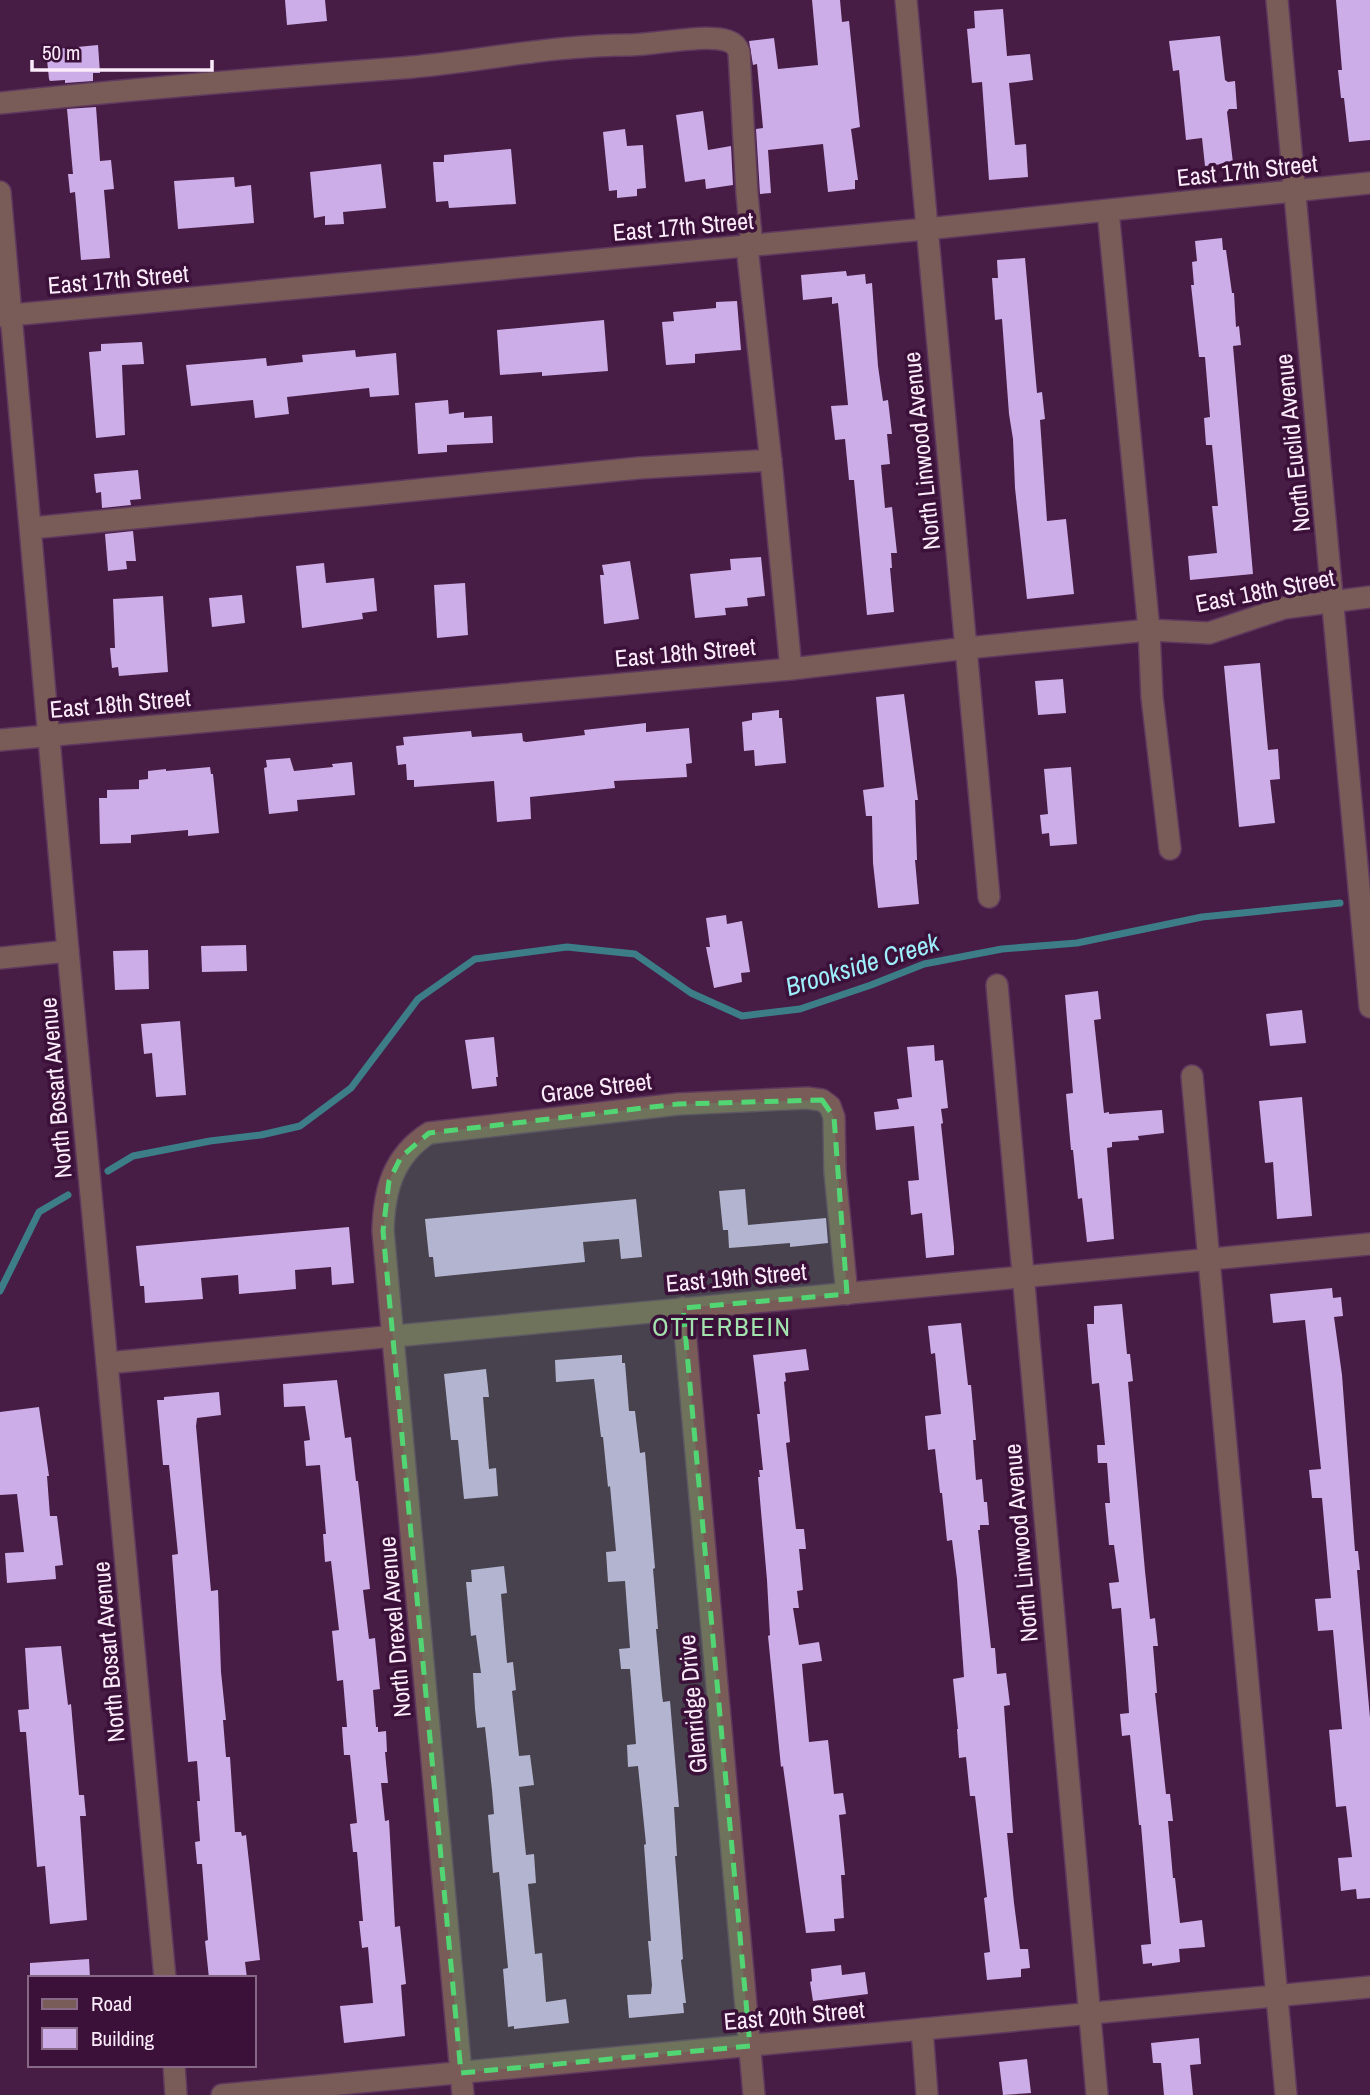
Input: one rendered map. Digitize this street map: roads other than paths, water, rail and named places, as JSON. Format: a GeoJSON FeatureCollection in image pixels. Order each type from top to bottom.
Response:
{"type":"FeatureCollection","features":[{"type":"Feature","properties":{"kind":"street","name":"North Linwood Avenue"},"geometry":{"type":"LineString","coordinates":[[906,0],[989,897]]}},
{"type":"Feature","properties":{"kind":"street","name":"North Euclid Avenue"},"geometry":{"type":"LineString","coordinates":[[1277,0],[1370,1007]]}},
{"type":"Feature","properties":{"kind":"street"},"geometry":{"type":"LineString","coordinates":[[0,103],[299,74],[402,68],[500,58],[567,47],[645,45],[705,39],[727,41],[736,46],[739,52],[750,246],[792,669]]}},
{"type":"Feature","properties":{"kind":"street","name":"East 17th Street"},"geometry":{"type":"LineString","coordinates":[[6,316],[926,229],[1370,183]]}},
{"type":"Feature","properties":{"kind":"street","name":"North Bosart Avenue"},"geometry":{"type":"LineString","coordinates":[[0,192],[6,316],[32,528],[68,951],[165,1976]]}},
{"type":"Feature","properties":{"kind":"street"},"geometry":{"type":"LineString","coordinates":[[1108,211],[1149,630],[1152,697],[1170,849]]}},
{"type":"Feature","properties":{"kind":"street"},"geometry":{"type":"LineString","coordinates":[[32,528],[639,468],[771,460]]}},
{"type":"Feature","properties":{"kind":"street","name":"East 18th Street"},"geometry":{"type":"LineString","coordinates":[[0,740],[792,669],[1149,630],[1209,633],[1283,608],[1370,597]]}},
{"type":"Feature","properties":{"kind":"street"},"geometry":{"type":"LineString","coordinates":[[0,958],[68,951]]}},
{"type":"Feature","properties":{"kind":"street","name":"North Linwood Avenue"},"geometry":{"type":"LineString","coordinates":[[997,985],[1097,2095]]}},
{"type":"Feature","properties":{"kind":"street"},"geometry":{"type":"LineString","coordinates":[[1192,1076],[1286,2095]]}},
{"type":"Feature","properties":{"kind":"street","name":"Grace Street"},"geometry":{"type":"LineString","coordinates":[[401,1157],[418,1139],[429,1133],[678,1104],[807,1098],[822,1100],[830,1106],[834,1117],[835,1172],[847,1294]]}},
{"type":"Feature","properties":{"kind":"street","name":"North Drexel Avenue"},"geometry":{"type":"LineString","coordinates":[[401,1157],[389,1181],[383,1206],[383,1230],[463,2095]]}},
{"type":"Feature","properties":{"kind":"street","name":"East 19th Street"},"geometry":{"type":"LineString","coordinates":[[107,1363],[683,1308],[1023,1279],[1370,1244]]}},
{"type":"Feature","properties":{"kind":"street","name":"Glenridge Drive"},"geometry":{"type":"LineString","coordinates":[[683,1308],[754,2095]]}},
{"type":"Feature","properties":{"kind":"street","name":"East 20th Street"},"geometry":{"type":"LineString","coordinates":[[222,2095],[1370,1987]]}},
{"type":"Feature","properties":{"kind":"street"},"geometry":{"type":"LineString","coordinates":[[922,2029],[928,2095]]}},
{"type":"Feature","properties":{"kind":"street"},"geometry":{"type":"LineString","coordinates":[[174,2067],[176,2095]]}},
{"type":"Feature","properties":{"kind":"waterway","name":"Brookside Creek"},"geometry":{"type":"LineString","coordinates":[[108,1171],[133,1156],[300,1126],[351,1088],[418,999],[475,959],[567,947],[635,954],[691,993],[742,1016],[800,1009],[924,964],[1002,949],[1077,943],[1202,917],[1340,903]]}},
{"type":"Feature","properties":{"kind":"waterway","name":"Brookside Creek"},"geometry":{"type":"LineString","coordinates":[[0,1291],[39,1212],[68,1195]]}},
{"type":"Feature","properties":{"kind":"district","name":"OTTERBEIN"},"geometry":{"type":"Point","coordinates":[722,1326]}}]}
